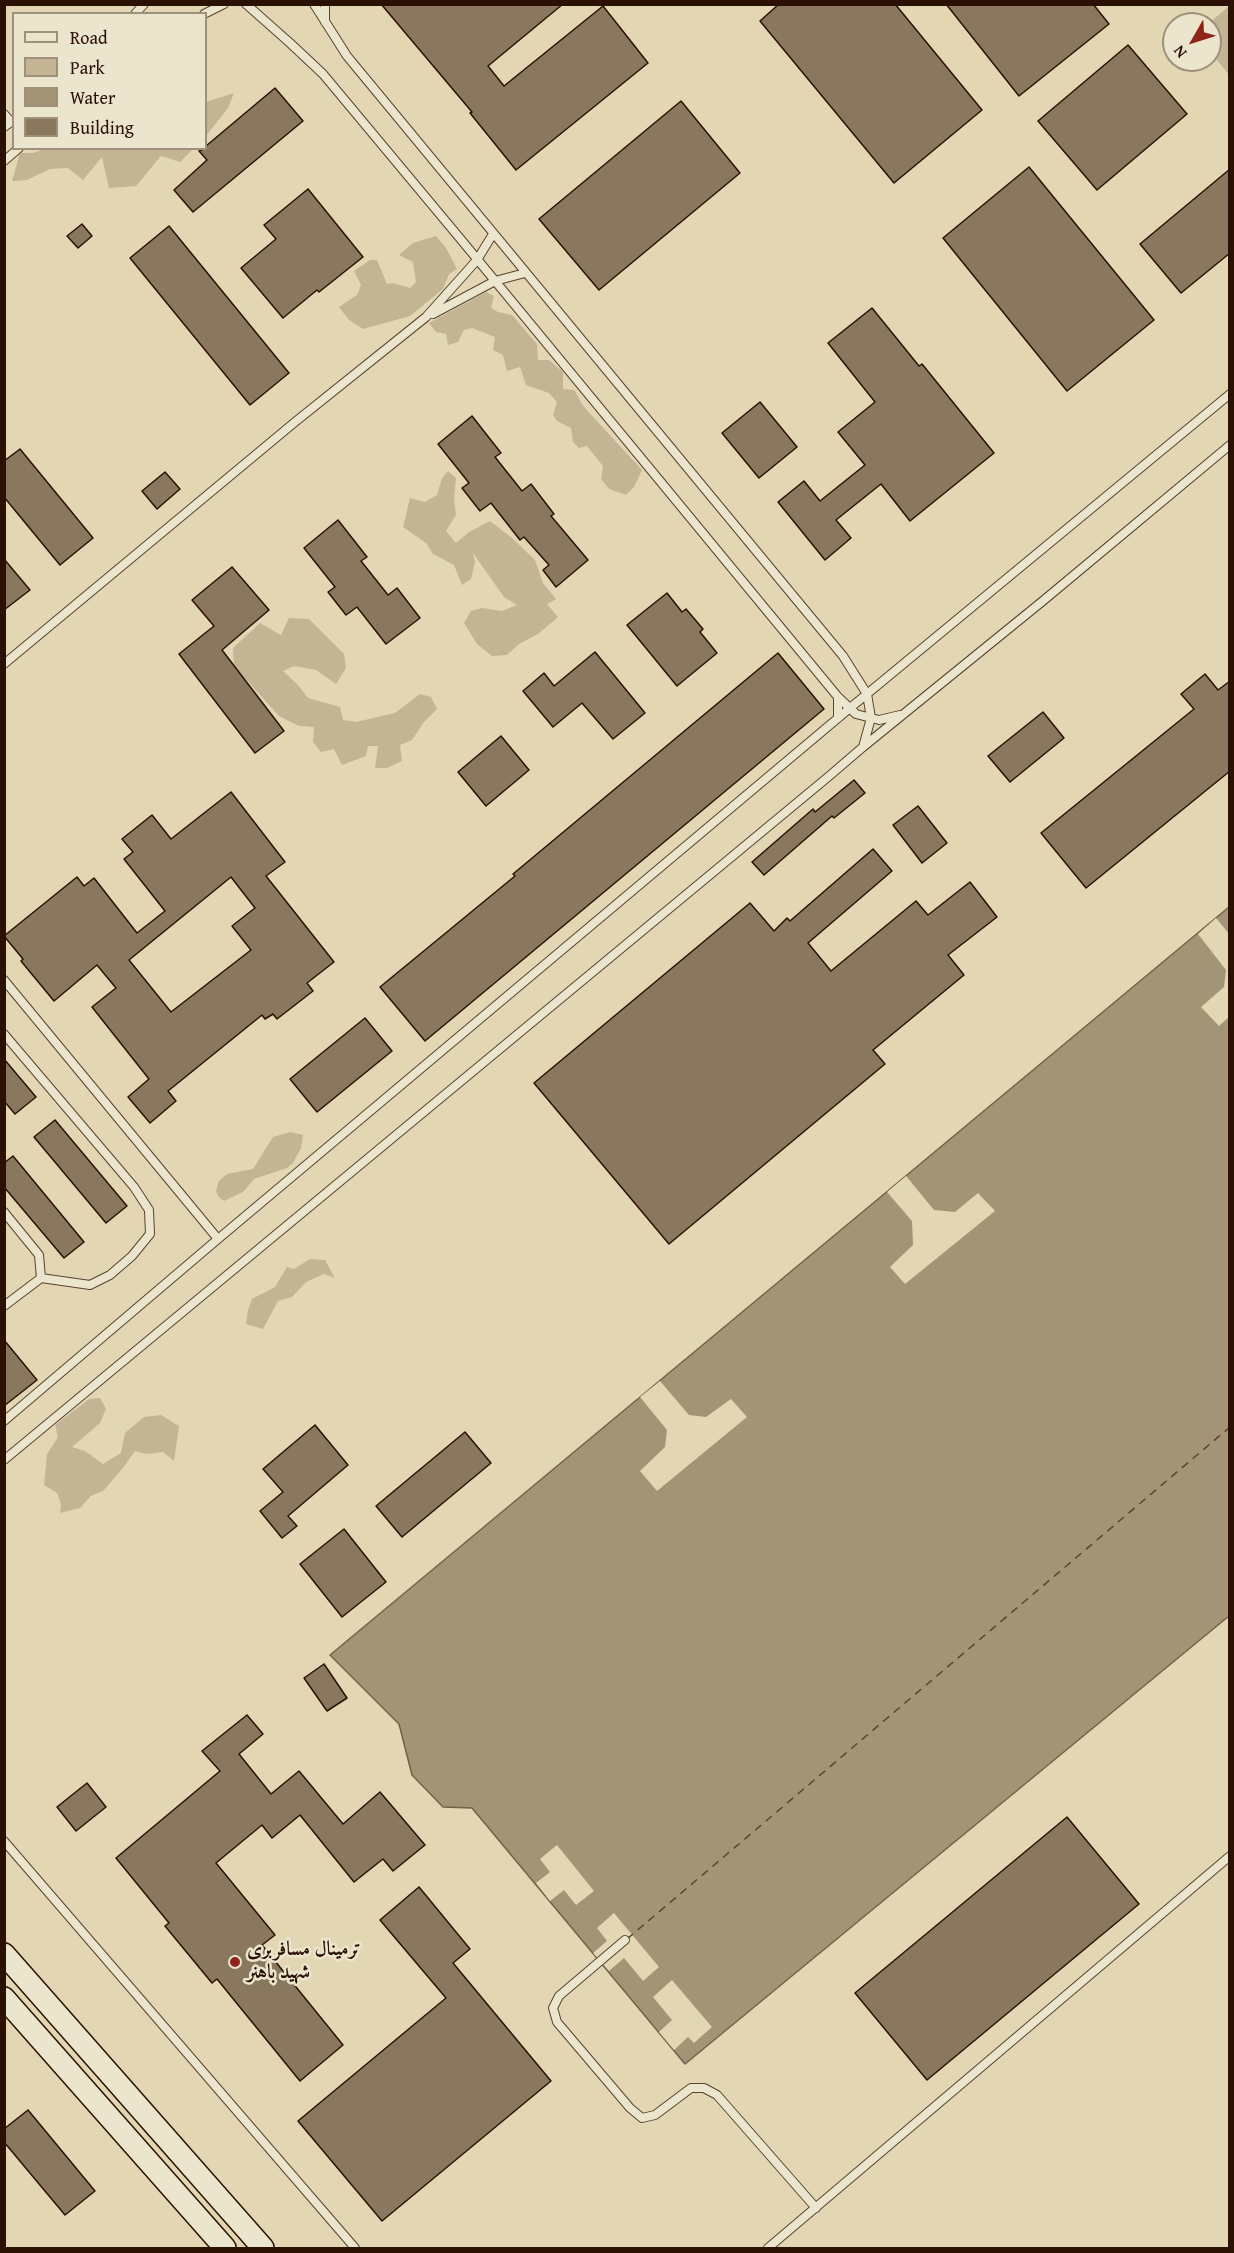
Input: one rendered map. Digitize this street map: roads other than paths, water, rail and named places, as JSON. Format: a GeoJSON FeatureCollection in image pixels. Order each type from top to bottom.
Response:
{"type":"FeatureCollection","features":[{"type":"Feature","properties":{"kind":"street"},"geometry":{"type":"LineString","coordinates":[[4,1954],[263,2248]]}},
{"type":"Feature","properties":{"kind":"street"},"geometry":{"type":"LineString","coordinates":[[6,2002],[225,2248]]}},
{"type":"Feature","properties":{"kind":"lane"},"geometry":{"type":"LineString","coordinates":[[207,12],[224,4]]}},
{"type":"Feature","properties":{"kind":"lane"},"geometry":{"type":"LineString","coordinates":[[246,4],[322,75],[495,281],[837,697],[856,714],[879,720],[903,715]]}},
{"type":"Feature","properties":{"kind":"lane"},"geometry":{"type":"LineString","coordinates":[[314,4],[347,56],[843,656],[867,694],[871,718],[863,747]]}},
{"type":"Feature","properties":{"kind":"lane"},"geometry":{"type":"LineString","coordinates":[[324,4],[326,23]]}},
{"type":"Feature","properties":{"kind":"lane"},"geometry":{"type":"LineString","coordinates":[[4,114],[10,123]]}},
{"type":"Feature","properties":{"kind":"lane"},"geometry":{"type":"LineString","coordinates":[[4,161],[17,150]]}},
{"type":"Feature","properties":{"kind":"lane"},"geometry":{"type":"LineString","coordinates":[[4,664],[426,317],[477,260],[493,234]]}},
{"type":"Feature","properties":{"kind":"lane"},"geometry":{"type":"LineString","coordinates":[[426,317],[495,281],[525,273]]}},
{"type":"Feature","properties":{"kind":"lane"},"geometry":{"type":"LineString","coordinates":[[4,1421],[838,718],[1230,394]]}},
{"type":"Feature","properties":{"kind":"lane"},"geometry":{"type":"LineString","coordinates":[[4,1460],[1230,445]]}},
{"type":"Feature","properties":{"kind":"lane"},"geometry":{"type":"LineString","coordinates":[[837,697],[838,718]]}},
{"type":"Feature","properties":{"kind":"lane"},"geometry":{"type":"LineString","coordinates":[[4,980],[218,1239]]}},
{"type":"Feature","properties":{"kind":"lane"},"geometry":{"type":"LineString","coordinates":[[4,1034],[134,1187],[149,1210],[150,1234],[132,1256],[110,1275],[90,1286],[41,1278],[4,1306]]}},
{"type":"Feature","properties":{"kind":"lane"},"geometry":{"type":"LineString","coordinates":[[4,1212],[39,1255],[41,1278]]}},
{"type":"Feature","properties":{"kind":"lane"},"geometry":{"type":"LineString","coordinates":[[4,1841],[355,2248]]}},
{"type":"Feature","properties":{"kind":"lane"},"geometry":{"type":"LineString","coordinates":[[768,2248],[1230,1856]]}},
{"type":"Feature","properties":{"kind":"lane"},"geometry":{"type":"LineString","coordinates":[[625,1940],[559,1996],[553,2008],[557,2022],[630,2108],[642,2118],[655,2115],[691,2088],[704,2088],[717,2095],[816,2208]]}},
{"type":"Feature","properties":{"kind":"water"},"geometry":{"type":"Polygon","coordinates":[[[1229,907],[1229,1616],[685,2064],[472,1808],[443,1807],[412,1775],[399,1724],[330,1655],[1229,907]]]}},
{"type":"Feature","properties":{"kind":"place","name":"ترمینال مسافربری شهید باهنر"},"geometry":{"type":"Point","coordinates":[235,1962]}}]}
